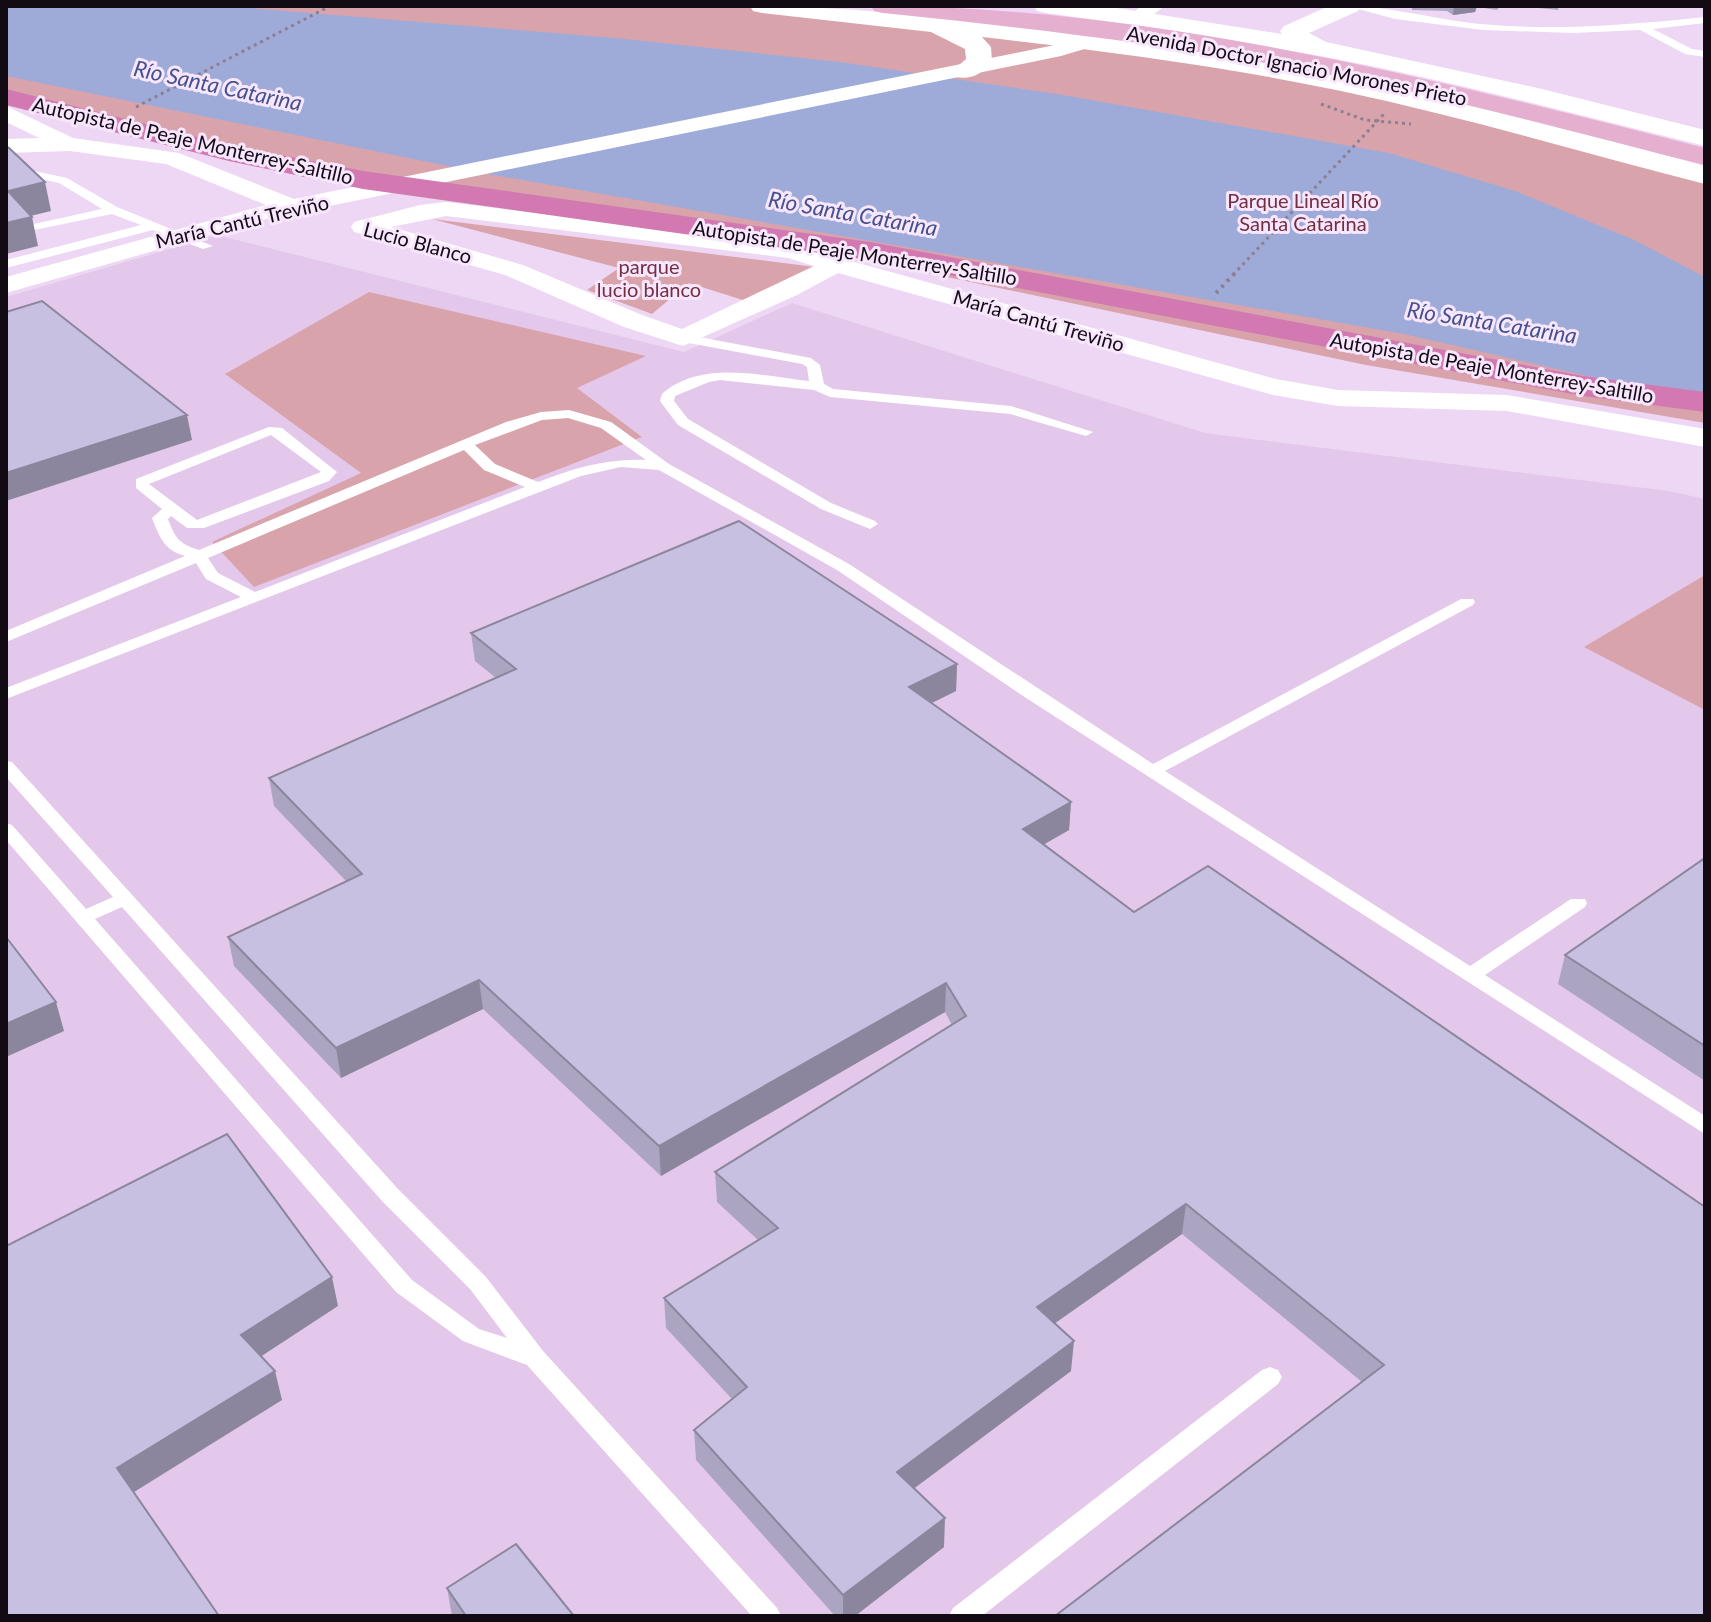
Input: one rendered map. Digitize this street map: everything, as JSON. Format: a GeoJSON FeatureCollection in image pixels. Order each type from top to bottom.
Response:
{"type":"FeatureCollection","features":[{"type":"Feature","properties":{"kind":"highway","name":"Autopista de Peaje Monterrey-Saltillo"},"geometry":{"type":"LineString","coordinates":[[6,82],[254,143],[366,165],[811,227],[1369,330],[1571,365],[1705,384]]}},
{"type":"Feature","properties":{"kind":"highway","name":"Autopista de Peaje Monterrey-Saltillo"},"geometry":{"type":"LineString","coordinates":[[6,97],[229,153],[363,180],[825,244],[1541,379],[1705,402]]}},
{"type":"Feature","properties":{"kind":"main road","name":"Avenida Doctor Ignacio Morones Prieto"},"geometry":{"type":"LineString","coordinates":[[883,6],[1066,25],[1292,60],[1518,108],[1705,157]]}},
{"type":"Feature","properties":{"kind":"main road","name":"Avenida Doctor Ignacio Morones Prieto"},"geometry":{"type":"LineString","coordinates":[[957,6],[1137,27],[1338,60],[1454,84],[1705,147]]}},
{"type":"Feature","properties":{"kind":"street"},"geometry":{"type":"LineString","coordinates":[[762,6],[1086,43],[1118,41],[1408,99],[1705,175]]}},
{"type":"Feature","properties":{"kind":"street"},"geometry":{"type":"LineString","coordinates":[[1031,37],[1045,33],[1057,23],[1055,17],[1038,6]]}},
{"type":"Feature","properties":{"kind":"street","name":"Avenida Doctor Ignacio Morones Prieto"},"geometry":{"type":"LineString","coordinates":[[1046,6],[1183,12],[1219,29],[1455,74],[1705,138]]}},
{"type":"Feature","properties":{"kind":"street"},"geometry":{"type":"LineString","coordinates":[[1219,29],[1275,19],[1311,6]]}},
{"type":"Feature","properties":{"kind":"street"},"geometry":{"type":"LineString","coordinates":[[1289,73],[1317,71],[1333,64],[1332,56],[1299,38],[1293,31],[1350,6]]}},
{"type":"Feature","properties":{"kind":"street"},"geometry":{"type":"LineString","coordinates":[[967,73],[1118,41],[1145,11]]}},
{"type":"Feature","properties":{"kind":"street"},"geometry":{"type":"LineString","coordinates":[[1183,12],[1275,19]]}},
{"type":"Feature","properties":{"kind":"street"},"geometry":{"type":"LineString","coordinates":[[923,24],[959,34],[978,47],[979,62],[967,73]]}},
{"type":"Feature","properties":{"kind":"street"},"geometry":{"type":"LineString","coordinates":[[967,73],[1086,43]]}},
{"type":"Feature","properties":{"kind":"street","name":"María Cantú Treviño"},"geometry":{"type":"LineString","coordinates":[[367,212],[967,73]]}},
{"type":"Feature","properties":{"kind":"street","name":"María Cantú Treviño"},"geometry":{"type":"LineString","coordinates":[[367,212],[967,73]]}},
{"type":"Feature","properties":{"kind":"street"},"geometry":{"type":"LineString","coordinates":[[1408,99],[1388,90],[1385,85],[1388,80],[1407,74],[1455,74]]}},
{"type":"Feature","properties":{"kind":"street"},"geometry":{"type":"LineString","coordinates":[[6,113],[70,144]]}},
{"type":"Feature","properties":{"kind":"street"},"geometry":{"type":"LineString","coordinates":[[6,146],[70,144],[152,154],[187,163],[305,211]]}},
{"type":"Feature","properties":{"kind":"street","name":"María Cantú Treviño"},"geometry":{"type":"LineString","coordinates":[[6,305],[207,246],[305,211]]}},
{"type":"Feature","properties":{"kind":"street","name":"María Cantú Treviño"},"geometry":{"type":"LineString","coordinates":[[6,285],[179,234],[305,211],[498,217],[751,245],[837,263],[1273,387],[1338,398],[1507,403],[1705,438]]}},
{"type":"Feature","properties":{"kind":"street","name":"Lucio Blanco"},"geometry":{"type":"LineString","coordinates":[[367,212],[633,321],[683,338]]}},
{"type":"Feature","properties":{"kind":"street"},"geometry":{"type":"LineString","coordinates":[[683,338],[788,290],[837,263]]}},
{"type":"Feature","properties":{"kind":"lane"},"geometry":{"type":"LineString","coordinates":[[1350,6],[1395,16],[1470,25],[1644,28],[1705,20]]}},
{"type":"Feature","properties":{"kind":"lane"},"geometry":{"type":"LineString","coordinates":[[1644,28],[1689,52],[1705,54]]}},
{"type":"Feature","properties":{"kind":"lane"},"geometry":{"type":"LineString","coordinates":[[6,168],[63,180],[113,210],[207,246]]}},
{"type":"Feature","properties":{"kind":"lane"},"geometry":{"type":"LineString","coordinates":[[38,227],[113,210]]}},
{"type":"Feature","properties":{"kind":"lane"},"geometry":{"type":"LineString","coordinates":[[6,264],[152,226]]}},
{"type":"Feature","properties":{"kind":"lane"},"geometry":{"type":"LineString","coordinates":[[683,338],[806,361],[813,365],[817,386]]}},
{"type":"Feature","properties":{"kind":"lane"},"geometry":{"type":"LineString","coordinates":[[870,524],[826,506],[683,422],[667,401],[669,394],[720,376],[817,386],[830,393],[1011,410],[1086,432]]}},
{"type":"Feature","properties":{"kind":"lane"},"geometry":{"type":"LineString","coordinates":[[6,637],[467,444],[541,416],[581,416],[606,425],[664,467],[843,567],[1029,692],[1705,1126]]}},
{"type":"Feature","properties":{"kind":"lane"},"geometry":{"type":"LineString","coordinates":[[269,431],[277,431],[330,472],[324,478],[199,525],[192,525],[171,509],[141,482],[269,431]]}},
{"type":"Feature","properties":{"kind":"lane"},"geometry":{"type":"LineString","coordinates":[[467,444],[476,459],[490,469],[540,487]]}},
{"type":"Feature","properties":{"kind":"lane"},"geometry":{"type":"LineString","coordinates":[[6,694],[540,487],[599,467],[642,463],[664,467]]}},
{"type":"Feature","properties":{"kind":"lane"},"geometry":{"type":"LineString","coordinates":[[171,509],[160,518],[168,540],[178,549],[198,555],[212,576],[254,597]]}},
{"type":"Feature","properties":{"kind":"lane"},"geometry":{"type":"LineString","coordinates":[[1154,770],[1467,602]]}},
{"type":"Feature","properties":{"kind":"lane"},"geometry":{"type":"LineString","coordinates":[[6,766],[390,1195],[478,1283],[535,1358],[768,1616]]}},
{"type":"Feature","properties":{"kind":"lane"},"geometry":{"type":"LineString","coordinates":[[6,829],[404,1286],[471,1335],[535,1358]]}},
{"type":"Feature","properties":{"kind":"lane"},"geometry":{"type":"LineString","coordinates":[[83,917],[127,898]]}},
{"type":"Feature","properties":{"kind":"lane"},"geometry":{"type":"LineString","coordinates":[[1471,975],[1578,903]]}},
{"type":"Feature","properties":{"kind":"lane"},"geometry":{"type":"LineString","coordinates":[[962,1616],[1270,1377]]}},
{"type":"Feature","properties":{"kind":"path"},"geometry":{"type":"LineString","coordinates":[[134,108],[330,6]]}},
{"type":"Feature","properties":{"kind":"path"},"geometry":{"type":"LineString","coordinates":[[1212,297],[1384,114]]}},
{"type":"Feature","properties":{"kind":"path"},"geometry":{"type":"LineString","coordinates":[[1374,124],[1423,123]]}},
{"type":"Feature","properties":{"kind":"shaded area"},"geometry":{"type":"Polygon","coordinates":[[[217,235],[684,352],[792,303],[1205,433],[1669,491],[1705,499],[1705,1616],[6,1616],[6,297],[217,235]]]}},
{"type":"Feature","properties":{"kind":"green space","name":"Río Santa Catarina"},"geometry":{"type":"Polygon","coordinates":[[[6,6],[774,6],[1022,28],[1161,46],[1705,172],[1705,423],[1366,365],[837,254],[308,178],[6,104],[6,6]]]}},
{"type":"Feature","properties":{"kind":"green space","name":"parque lucio blanco"},"geometry":{"type":"Polygon","coordinates":[[[432,219],[815,267],[749,302],[689,283],[652,314],[587,290],[619,268],[432,219]]]}},
{"type":"Feature","properties":{"kind":"green space"},"geometry":{"type":"Polygon","coordinates":[[[369,292],[646,356],[577,388],[642,437],[254,587],[212,542],[361,473],[225,374],[369,292]]]}},
{"type":"Feature","properties":{"kind":"green space"},"geometry":{"type":"Polygon","coordinates":[[[1705,575],[1705,710],[1584,647],[1705,575]]]}},
{"type":"Feature","properties":{"kind":"water","name":"Río Santa Catarina"},"geometry":{"type":"Polygon","coordinates":[[[6,6],[224,6],[616,38],[840,62],[1063,95],[1389,153],[1515,191],[1632,239],[1705,277],[1705,403],[1404,334],[482,173],[6,76],[6,6]]]}},
{"type":"Feature","properties":{"kind":"building"},"geometry":{"type":"Polygon","coordinates":[[[6,147],[45,182],[8,191],[32,217],[6,223],[6,147]]]}},
{"type":"Feature","properties":{"kind":"building"},"geometry":{"type":"Polygon","coordinates":[[[42,301],[187,415],[6,473],[6,312],[42,301]]]}},
{"type":"Feature","properties":{"kind":"building"},"geometry":{"type":"Polygon","coordinates":[[[739,521],[957,664],[909,687],[1071,802],[1023,829],[1134,912],[1208,866],[1705,1207],[1705,1616],[1055,1616],[1384,1365],[1186,1204],[1037,1307],[1074,1341],[897,1472],[945,1518],[843,1595],[694,1430],[747,1387],[664,1298],[778,1228],[715,1172],[966,1016],[946,983],[659,1146],[479,980],[336,1048],[228,937],[362,874],[269,778],[516,669],[471,633],[739,521]]]}},
{"type":"Feature","properties":{"kind":"building"},"geometry":{"type":"Polygon","coordinates":[[[1705,858],[1705,1046],[1565,955],[1705,858]]]}},
{"type":"Feature","properties":{"kind":"building"},"geometry":{"type":"Polygon","coordinates":[[[6,937],[56,1002],[6,1024],[6,937]]]}},
{"type":"Feature","properties":{"kind":"building"},"geometry":{"type":"Polygon","coordinates":[[[227,1134],[332,1277],[241,1335],[275,1371],[117,1468],[219,1616],[6,1616],[6,1246],[227,1134]]]}},
{"type":"Feature","properties":{"kind":"building"},"geometry":{"type":"Polygon","coordinates":[[[516,1544],[574,1616],[466,1616],[447,1588],[516,1544]]]}},
{"type":"Feature","properties":{"kind":"park label","name":"Parque Lineal Río Santa Catarina"},"geometry":{"type":"Point","coordinates":[1303,212]}}]}
